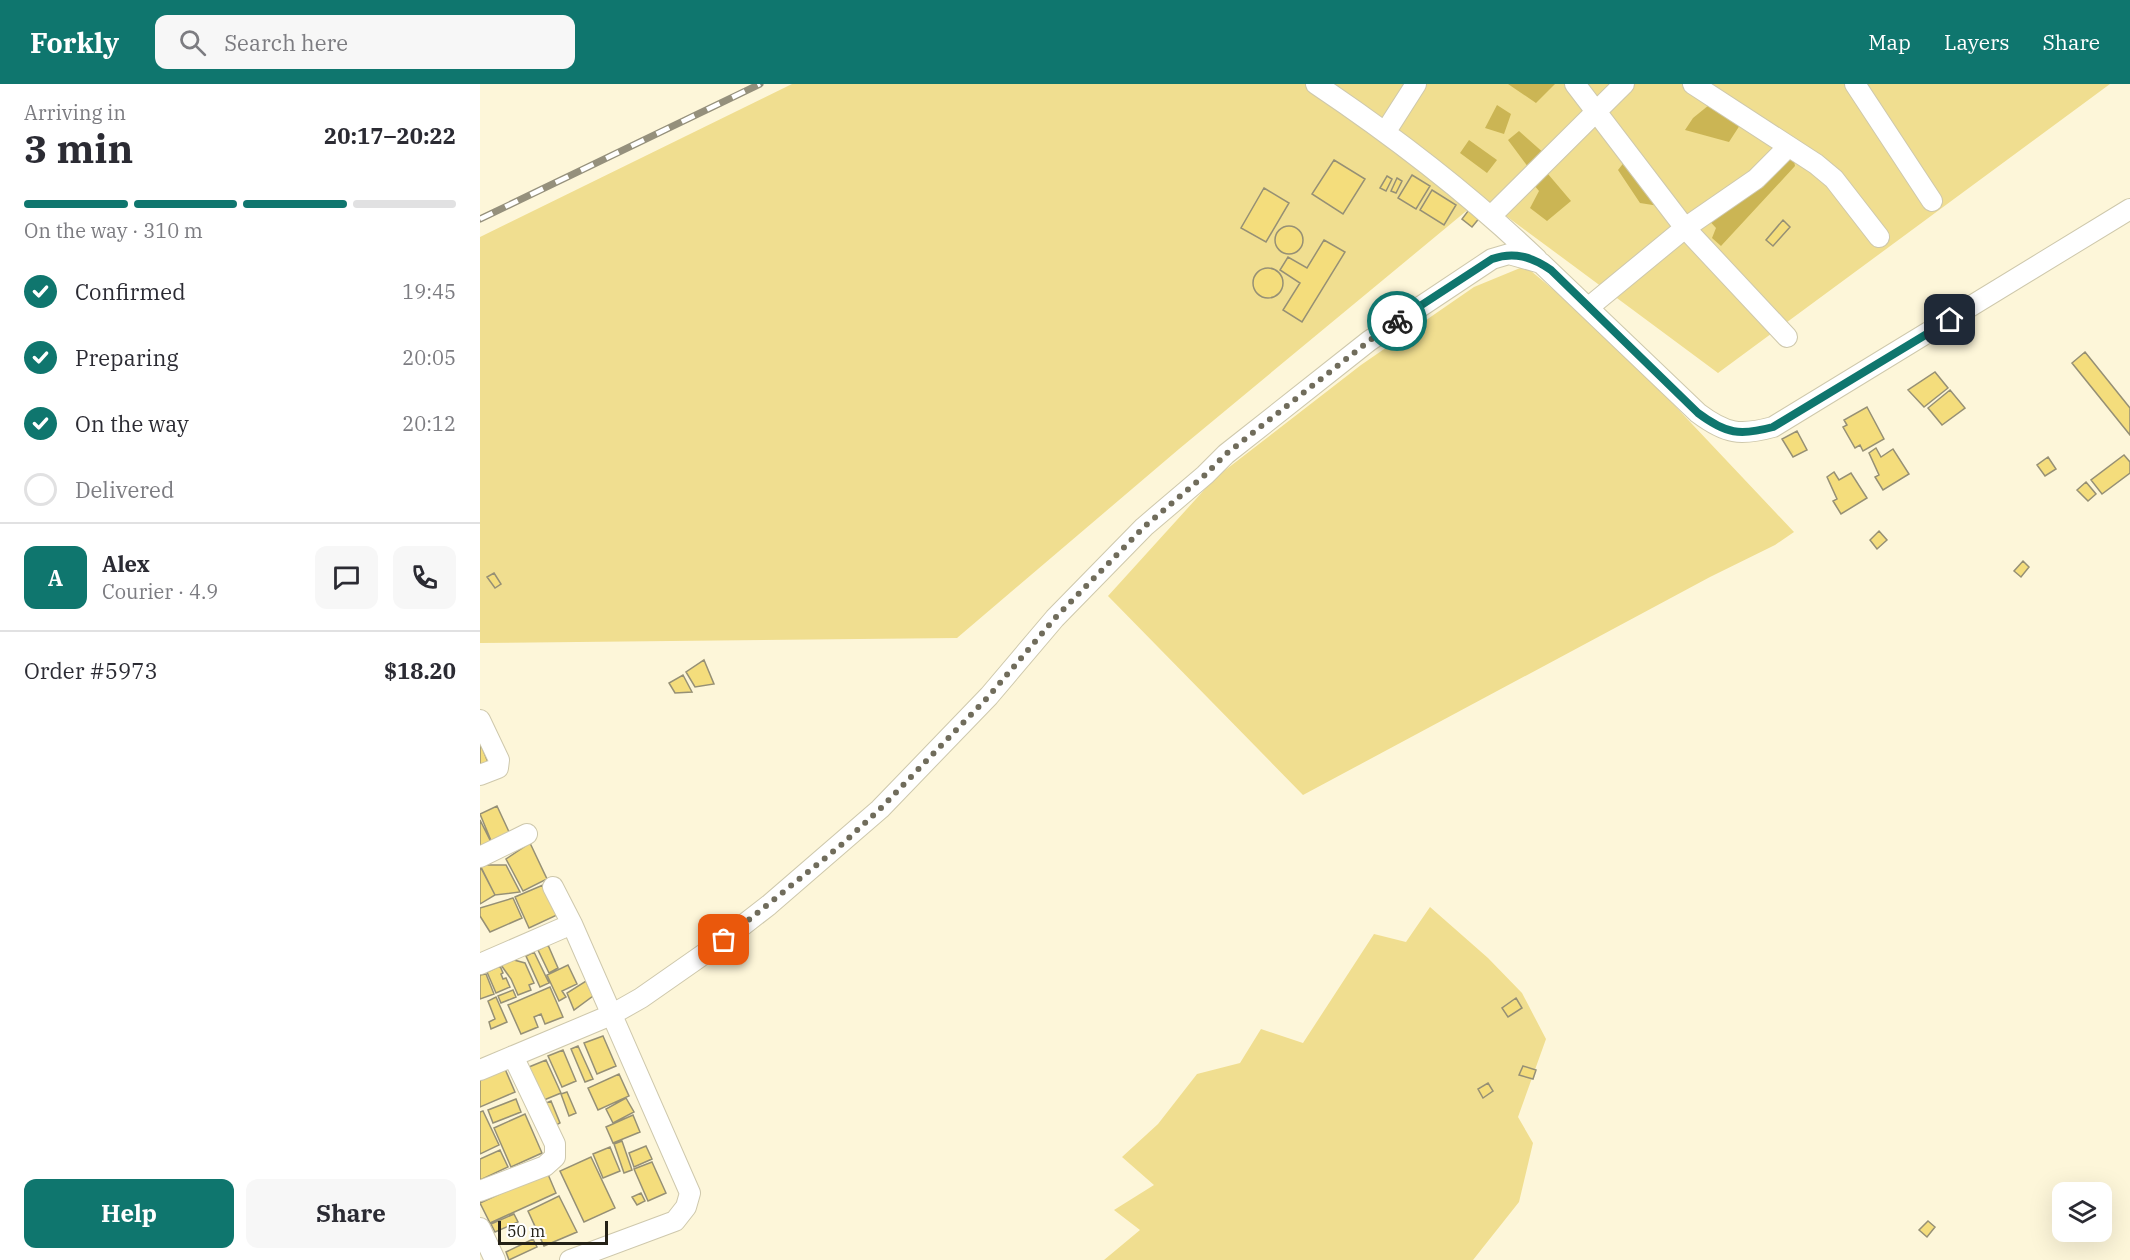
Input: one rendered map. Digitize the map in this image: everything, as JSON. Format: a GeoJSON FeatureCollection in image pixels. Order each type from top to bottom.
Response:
{"type":"FeatureCollection","features":[{"type":"Feature","properties":{"kind":"street"},"geometry":{"type":"LineString","coordinates":[[1316,84],[1386,131],[1491,216],[1698,413],[1717,428],[1749,434],[1773,427],[2130,209]]}},
{"type":"Feature","properties":{"kind":"street"},"geometry":{"type":"LineString","coordinates":[[1386,131],[1416,84]]}},
{"type":"Feature","properties":{"kind":"street"},"geometry":{"type":"LineString","coordinates":[[1575,84],[1685,228],[1787,337]]}},
{"type":"Feature","properties":{"kind":"street"},"geometry":{"type":"LineString","coordinates":[[1491,216],[1595,110],[1624,84]]}},
{"type":"Feature","properties":{"kind":"street"},"geometry":{"type":"LineString","coordinates":[[1693,84],[1834,179],[1879,237]]}},
{"type":"Feature","properties":{"kind":"street"},"geometry":{"type":"LineString","coordinates":[[1862,86],[1932,201]]}},
{"type":"Feature","properties":{"kind":"street"},"geometry":{"type":"LineString","coordinates":[[1589,307],[1685,228],[1756,179],[1788,147]]}},
{"type":"Feature","properties":{"kind":"street"},"geometry":{"type":"LineString","coordinates":[[480,1070],[611,1015],[641,998],[724,940],[840,846],[880,809],[989,696],[1055,618],[1144,527],[1226,454],[1369,341],[1492,259],[1509,254],[1541,263]]}},
{"type":"Feature","properties":{"kind":"street"},"geometry":{"type":"LineString","coordinates":[[480,720],[499,760],[498,768],[480,775]]}},
{"type":"Feature","properties":{"kind":"street"},"geometry":{"type":"LineString","coordinates":[[480,857],[527,834]]}},
{"type":"Feature","properties":{"kind":"street"},"geometry":{"type":"LineString","coordinates":[[552,887],[572,924],[690,1193],[687,1207],[675,1221],[570,1260]]}},
{"type":"Feature","properties":{"kind":"street"},"geometry":{"type":"LineString","coordinates":[[480,964],[572,924]]}},
{"type":"Feature","properties":{"kind":"street"},"geometry":{"type":"LineString","coordinates":[[480,1191],[545,1166],[555,1157],[555,1144],[513,1056]]}},
{"type":"Feature","properties":{"kind":"street"},"geometry":{"type":"LineString","coordinates":[[480,1228],[495,1260]]}},
{"type":"Feature","properties":{"kind":"shaded area"},"geometry":{"type":"Polygon","coordinates":[[[792,84],[2110,84],[1718,373],[1482,198],[1179,449],[957,638],[480,643],[480,237],[792,84]]]}},
{"type":"Feature","properties":{"kind":"shaded area"},"geometry":{"type":"Polygon","coordinates":[[[1508,84],[1555,84],[1536,103],[1508,84]]]}},
{"type":"Feature","properties":{"kind":"shaded area"},"geometry":{"type":"Polygon","coordinates":[[[1497,105],[1511,114],[1504,134],[1485,128],[1497,105]]]}},
{"type":"Feature","properties":{"kind":"shaded area"},"geometry":{"type":"Polygon","coordinates":[[[1709,105],[1740,125],[1729,142],[1685,130],[1693,118],[1709,105]]]}},
{"type":"Feature","properties":{"kind":"shaded area"},"geometry":{"type":"Polygon","coordinates":[[[1519,131],[1546,155],[1531,171],[1508,140],[1519,131]]]}},
{"type":"Feature","properties":{"kind":"shaded area"},"geometry":{"type":"Polygon","coordinates":[[[1469,140],[1497,160],[1487,173],[1460,153],[1469,140]]]}},
{"type":"Feature","properties":{"kind":"shaded area"},"geometry":{"type":"Polygon","coordinates":[[[1633,151],[1659,206],[1640,203],[1618,170],[1633,151]]]}},
{"type":"Feature","properties":{"kind":"shaded area"},"geometry":{"type":"Polygon","coordinates":[[[1792,151],[1795,166],[1721,246],[1712,238],[1716,228],[1706,217],[1792,151]]]}},
{"type":"Feature","properties":{"kind":"shaded area"},"geometry":{"type":"Polygon","coordinates":[[[1548,174],[1571,201],[1547,221],[1530,208],[1539,191],[1534,185],[1548,174]]]}},
{"type":"Feature","properties":{"kind":"shaded area"},"geometry":{"type":"Polygon","coordinates":[[[1525,266],[1608,335],[1794,532],[1775,545],[1710,577],[1303,795],[1108,596],[1215,478],[1361,365],[1474,287],[1525,266]]]}},
{"type":"Feature","properties":{"kind":"shaded area"},"geometry":{"type":"Polygon","coordinates":[[[1430,907],[1488,958],[1522,993],[1546,1039],[1518,1117],[1533,1143],[1519,1202],[1473,1260],[1104,1260],[1140,1230],[1114,1210],[1154,1185],[1122,1157],[1158,1124],[1197,1074],[1240,1063],[1261,1029],[1303,1043],[1374,934],[1406,942],[1430,907]]]}},
{"type":"Feature","properties":{"kind":"building"},"geometry":{"type":"Polygon","coordinates":[[[1334,160],[1365,179],[1343,214],[1312,194],[1334,160]]]}},
{"type":"Feature","properties":{"kind":"building"},"geometry":{"type":"Polygon","coordinates":[[[1412,175],[1430,186],[1416,209],[1398,198],[1412,175]]]}},
{"type":"Feature","properties":{"kind":"building"},"geometry":{"type":"Polygon","coordinates":[[[1387,176],[1392,179],[1386,191],[1380,188],[1387,176]]]}},
{"type":"Feature","properties":{"kind":"building"},"geometry":{"type":"Polygon","coordinates":[[[1397,178],[1402,181],[1396,193],[1391,191],[1397,178]]]}},
{"type":"Feature","properties":{"kind":"building"},"geometry":{"type":"Polygon","coordinates":[[[1264,188],[1289,203],[1266,242],[1241,228],[1264,188]]]}},
{"type":"Feature","properties":{"kind":"building"},"geometry":{"type":"Polygon","coordinates":[[[1432,190],[1456,205],[1444,225],[1420,210],[1432,190]]]}},
{"type":"Feature","properties":{"kind":"building"},"geometry":{"type":"Polygon","coordinates":[[[1471,207],[1481,216],[1472,227],[1462,219],[1471,207]]]}},
{"type":"Feature","properties":{"kind":"building"},"geometry":{"type":"Polygon","coordinates":[[[1783,220],[1790,227],[1773,246],[1766,240],[1783,220]]]}},
{"type":"Feature","properties":{"kind":"building"},"geometry":{"type":"Polygon","coordinates":[[[1289,226],[1299,230],[1303,240],[1299,250],[1289,254],[1279,250],[1275,240],[1279,230],[1289,226]]]}},
{"type":"Feature","properties":{"kind":"building"},"geometry":{"type":"Polygon","coordinates":[[[1324,240],[1345,252],[1302,322],[1283,310],[1300,283],[1280,270],[1288,257],[1307,268],[1324,240]]]}},
{"type":"Feature","properties":{"kind":"building"},"geometry":{"type":"Polygon","coordinates":[[[1268,268],[1279,272],[1283,283],[1279,294],[1268,298],[1257,294],[1253,283],[1257,272],[1268,268]]]}},
{"type":"Feature","properties":{"kind":"building"},"geometry":{"type":"Polygon","coordinates":[[[2085,352],[2130,408],[2130,435],[2072,363],[2085,352]]]}},
{"type":"Feature","properties":{"kind":"building"},"geometry":{"type":"Polygon","coordinates":[[[1935,372],[1948,388],[1924,407],[1908,390],[1935,372]]]}},
{"type":"Feature","properties":{"kind":"building"},"geometry":{"type":"Polygon","coordinates":[[[1950,390],[1965,408],[1942,425],[1928,408],[1950,390]]]}},
{"type":"Feature","properties":{"kind":"building"},"geometry":{"type":"Polygon","coordinates":[[[1867,407],[1884,439],[1863,451],[1860,445],[1855,448],[1843,427],[1847,425],[1844,420],[1867,407]]]}},
{"type":"Feature","properties":{"kind":"building"},"geometry":{"type":"Polygon","coordinates":[[[1797,431],[1807,450],[1793,457],[1782,439],[1797,431]]]}},
{"type":"Feature","properties":{"kind":"building"},"geometry":{"type":"Polygon","coordinates":[[[1876,448],[1881,457],[1893,449],[1909,474],[1883,490],[1875,477],[1879,475],[1869,453],[1876,448]]]}},
{"type":"Feature","properties":{"kind":"building"},"geometry":{"type":"Polygon","coordinates":[[[2124,455],[2130,462],[2130,473],[2102,494],[2091,480],[2124,455]]]}},
{"type":"Feature","properties":{"kind":"building"},"geometry":{"type":"Polygon","coordinates":[[[2048,457],[2056,469],[2045,476],[2037,465],[2048,457]]]}},
{"type":"Feature","properties":{"kind":"building"},"geometry":{"type":"Polygon","coordinates":[[[1834,472],[1839,480],[1851,473],[1867,498],[1841,514],[1833,501],[1837,499],[1827,477],[1834,472]]]}},
{"type":"Feature","properties":{"kind":"building"},"geometry":{"type":"Polygon","coordinates":[[[2086,482],[2096,494],[2088,501],[2077,490],[2086,482]]]}},
{"type":"Feature","properties":{"kind":"building"},"geometry":{"type":"Polygon","coordinates":[[[1879,531],[1887,540],[1877,549],[1870,540],[1879,531]]]}},
{"type":"Feature","properties":{"kind":"building"},"geometry":{"type":"Polygon","coordinates":[[[2023,561],[2029,567],[2021,577],[2014,571],[2023,561]]]}},
{"type":"Feature","properties":{"kind":"building"},"geometry":{"type":"Polygon","coordinates":[[[494,573],[501,584],[495,588],[487,577],[494,573]]]}},
{"type":"Feature","properties":{"kind":"building"},"geometry":{"type":"Polygon","coordinates":[[[704,660],[714,684],[695,687],[686,672],[704,660]]]}},
{"type":"Feature","properties":{"kind":"building"},"geometry":{"type":"Polygon","coordinates":[[[683,675],[692,692],[675,693],[669,683],[683,675]]]}},
{"type":"Feature","properties":{"kind":"building"},"geometry":{"type":"Polygon","coordinates":[[[480,742],[489,765],[480,769],[480,742]]]}},
{"type":"Feature","properties":{"kind":"building"},"geometry":{"type":"Polygon","coordinates":[[[497,806],[510,834],[492,843],[480,814],[497,806]]]}},
{"type":"Feature","properties":{"kind":"building"},"geometry":{"type":"Polygon","coordinates":[[[480,820],[492,844],[480,850],[480,820]]]}},
{"type":"Feature","properties":{"kind":"building"},"geometry":{"type":"Polygon","coordinates":[[[530,843],[547,879],[523,891],[506,859],[530,843]]]}},
{"type":"Feature","properties":{"kind":"building"},"geometry":{"type":"Polygon","coordinates":[[[480,865],[506,865],[520,892],[495,895],[480,865]]]}},
{"type":"Feature","properties":{"kind":"building"},"geometry":{"type":"Polygon","coordinates":[[[480,866],[495,895],[480,904],[480,866]]]}},
{"type":"Feature","properties":{"kind":"building"},"geometry":{"type":"Polygon","coordinates":[[[543,885],[557,915],[529,928],[515,897],[543,885]]]}},
{"type":"Feature","properties":{"kind":"building"},"geometry":{"type":"Polygon","coordinates":[[[513,898],[522,918],[490,932],[480,916],[480,908],[513,898]]]}},
{"type":"Feature","properties":{"kind":"building"},"geometry":{"type":"Polygon","coordinates":[[[548,945],[558,968],[549,973],[538,950],[548,945]]]}},
{"type":"Feature","properties":{"kind":"building"},"geometry":{"type":"Polygon","coordinates":[[[534,952],[549,983],[540,987],[526,956],[534,952]]]}},
{"type":"Feature","properties":{"kind":"building"},"geometry":{"type":"Polygon","coordinates":[[[514,960],[525,963],[534,983],[529,985],[531,990],[518,995],[501,965],[514,960]]]}},
{"type":"Feature","properties":{"kind":"building"},"geometry":{"type":"Polygon","coordinates":[[[568,965],[577,984],[562,991],[566,997],[559,1001],[547,975],[568,965]]]}},
{"type":"Feature","properties":{"kind":"building"},"geometry":{"type":"Polygon","coordinates":[[[500,966],[503,979],[506,978],[510,987],[496,993],[487,972],[500,966]]]}},
{"type":"Feature","properties":{"kind":"building"},"geometry":{"type":"Polygon","coordinates":[[[486,974],[494,994],[480,999],[480,975],[486,974]]]}},
{"type":"Feature","properties":{"kind":"building"},"geometry":{"type":"Polygon","coordinates":[[[586,981],[593,996],[574,1010],[567,993],[586,981]]]}},
{"type":"Feature","properties":{"kind":"building"},"geometry":{"type":"Polygon","coordinates":[[[550,987],[563,1017],[545,1024],[541,1014],[534,1017],[538,1027],[521,1034],[508,1005],[550,987]]]}},
{"type":"Feature","properties":{"kind":"building"},"geometry":{"type":"Polygon","coordinates":[[[513,990],[516,997],[501,1003],[498,996],[513,990]]]}},
{"type":"Feature","properties":{"kind":"building"},"geometry":{"type":"Polygon","coordinates":[[[496,997],[507,1022],[491,1029],[489,1022],[495,1019],[488,1001],[496,997]]]}},
{"type":"Feature","properties":{"kind":"building"},"geometry":{"type":"Polygon","coordinates":[[[1516,998],[1522,1008],[1508,1017],[1502,1008],[1516,998]]]}},
{"type":"Feature","properties":{"kind":"building"},"geometry":{"type":"Polygon","coordinates":[[[603,1036],[616,1066],[597,1074],[584,1043],[603,1036]]]}},
{"type":"Feature","properties":{"kind":"building"},"geometry":{"type":"Polygon","coordinates":[[[578,1046],[593,1079],[585,1082],[571,1049],[578,1046]]]}},
{"type":"Feature","properties":{"kind":"building"},"geometry":{"type":"Polygon","coordinates":[[[563,1050],[576,1081],[562,1087],[548,1056],[563,1050]]]}},
{"type":"Feature","properties":{"kind":"building"},"geometry":{"type":"Polygon","coordinates":[[[546,1060],[561,1093],[544,1100],[529,1067],[546,1060]]]}},
{"type":"Feature","properties":{"kind":"building"},"geometry":{"type":"Polygon","coordinates":[[[1523,1066],[1536,1070],[1533,1079],[1519,1075],[1523,1066]]]}},
{"type":"Feature","properties":{"kind":"building"},"geometry":{"type":"Polygon","coordinates":[[[505,1069],[515,1092],[480,1107],[480,1079],[505,1069]]]}},
{"type":"Feature","properties":{"kind":"building"},"geometry":{"type":"Polygon","coordinates":[[[619,1074],[629,1096],[598,1110],[588,1088],[619,1074]]]}},
{"type":"Feature","properties":{"kind":"building"},"geometry":{"type":"Polygon","coordinates":[[[1488,1083],[1493,1091],[1483,1098],[1478,1089],[1488,1083]]]}},
{"type":"Feature","properties":{"kind":"building"},"geometry":{"type":"Polygon","coordinates":[[[567,1092],[576,1113],[569,1116],[561,1094],[567,1092]]]}},
{"type":"Feature","properties":{"kind":"building"},"geometry":{"type":"Polygon","coordinates":[[[626,1098],[634,1112],[613,1123],[606,1109],[626,1098]]]}},
{"type":"Feature","properties":{"kind":"building"},"geometry":{"type":"Polygon","coordinates":[[[516,1099],[521,1112],[493,1123],[488,1110],[516,1099]]]}},
{"type":"Feature","properties":{"kind":"building"},"geometry":{"type":"Polygon","coordinates":[[[551,1101],[560,1123],[554,1126],[544,1104],[551,1101]]]}},
{"type":"Feature","properties":{"kind":"building"},"geometry":{"type":"Polygon","coordinates":[[[483,1111],[499,1145],[480,1154],[480,1112],[483,1111]]]}},
{"type":"Feature","properties":{"kind":"building"},"geometry":{"type":"Polygon","coordinates":[[[525,1114],[542,1153],[511,1167],[494,1128],[525,1114]]]}},
{"type":"Feature","properties":{"kind":"building"},"geometry":{"type":"Polygon","coordinates":[[[633,1115],[640,1132],[613,1143],[606,1127],[633,1115]]]}},
{"type":"Feature","properties":{"kind":"building"},"geometry":{"type":"Polygon","coordinates":[[[622,1141],[632,1170],[624,1173],[614,1144],[622,1141]]]}},
{"type":"Feature","properties":{"kind":"building"},"geometry":{"type":"Polygon","coordinates":[[[646,1146],[652,1159],[634,1167],[629,1153],[646,1146]]]}},
{"type":"Feature","properties":{"kind":"building"},"geometry":{"type":"Polygon","coordinates":[[[610,1147],[620,1171],[603,1178],[593,1154],[610,1147]]]}},
{"type":"Feature","properties":{"kind":"building"},"geometry":{"type":"Polygon","coordinates":[[[500,1150],[508,1167],[480,1180],[480,1159],[500,1150]]]}},
{"type":"Feature","properties":{"kind":"building"},"geometry":{"type":"Polygon","coordinates":[[[591,1157],[615,1208],[584,1222],[560,1171],[591,1157]]]}},
{"type":"Feature","properties":{"kind":"building"},"geometry":{"type":"Polygon","coordinates":[[[652,1162],[666,1193],[648,1201],[634,1169],[652,1162]]]}},
{"type":"Feature","properties":{"kind":"building"},"geometry":{"type":"Polygon","coordinates":[[[547,1172],[556,1193],[490,1223],[480,1203],[547,1172]]]}},
{"type":"Feature","properties":{"kind":"building"},"geometry":{"type":"Polygon","coordinates":[[[641,1193],[645,1201],[637,1205],[632,1197],[641,1193]]]}},
{"type":"Feature","properties":{"kind":"building"},"geometry":{"type":"Polygon","coordinates":[[[559,1196],[577,1232],[544,1246],[528,1211],[559,1196]]]}},
{"type":"Feature","properties":{"kind":"building"},"geometry":{"type":"Polygon","coordinates":[[[514,1214],[518,1222],[495,1232],[491,1224],[514,1214]]]}},
{"type":"Feature","properties":{"kind":"building"},"geometry":{"type":"Polygon","coordinates":[[[1928,1221],[1935,1227],[1927,1237],[1919,1230],[1928,1221]]]}},
{"type":"Feature","properties":{"kind":"building"},"geometry":{"type":"Polygon","coordinates":[[[533,1239],[537,1247],[509,1260],[506,1252],[533,1239]]]}},
{"type":"Feature","properties":{"kind":"railway"},"geometry":{"type":"LineString","coordinates":[[480,219],[760,84]]}},
{"type":"Feature","properties":{"kind":"way so far"},"geometry":{"type":"LineString","coordinates":[[724,940],[840,846],[880,809],[989,696],[1055,618],[1144,527],[1226,454],[1397,321]]}},
{"type":"Feature","properties":{"kind":"route"},"geometry":{"type":"LineString","coordinates":[[1397,321],[1492,259],[1501,255],[1519,255],[1541,263],[1551,270],[1698,413],[1717,428],[1749,434],[1773,427],[1950,320]]}}]}
